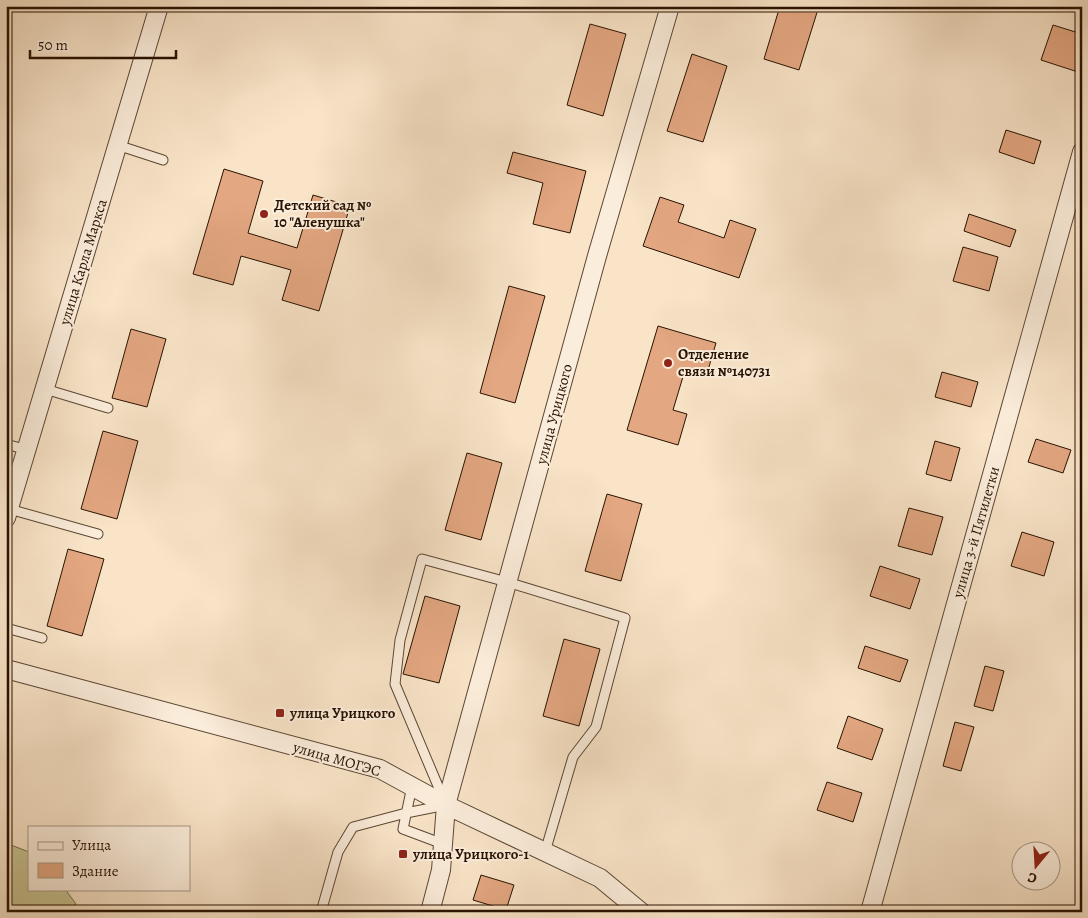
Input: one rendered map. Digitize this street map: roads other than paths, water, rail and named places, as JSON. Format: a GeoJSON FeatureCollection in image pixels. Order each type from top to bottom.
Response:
{"type":"FeatureCollection","features":[{"type":"Feature","properties":{"kind":"street","name":"улица Карла Маркса"},"geometry":{"type":"LineString","coordinates":[[8,514],[159,6]]}},
{"type":"Feature","properties":{"kind":"street","name":"улица Урицкого"},"geometry":{"type":"LineString","coordinates":[[430,912],[441,870],[446,805],[597,256],[670,6]]}},
{"type":"Feature","properties":{"kind":"street","name":"улица 3-й Пятилетки"},"geometry":{"type":"LineString","coordinates":[[870,912],[1082,152]]}},
{"type":"Feature","properties":{"kind":"street","name":"улица МОГЭС"},"geometry":{"type":"LineString","coordinates":[[6,669],[380,769],[446,805],[600,878],[641,912]]}},
{"type":"Feature","properties":{"kind":"lane"},"geometry":{"type":"LineString","coordinates":[[117,145],[163,160]]}},
{"type":"Feature","properties":{"kind":"lane"},"geometry":{"type":"LineString","coordinates":[[45,389],[108,408]]}},
{"type":"Feature","properties":{"kind":"lane"},"geometry":{"type":"LineString","coordinates":[[6,444],[27,450]]}},
{"type":"Feature","properties":{"kind":"lane"},"geometry":{"type":"LineString","coordinates":[[8,514],[98,534]]}},
{"type":"Feature","properties":{"kind":"lane"},"geometry":{"type":"LineString","coordinates":[[321,912],[338,852],[353,827],[446,805],[395,684],[400,640],[422,559],[507,582],[625,618],[596,727],[573,756],[545,852]]}},
{"type":"Feature","properties":{"kind":"lane"},"geometry":{"type":"LineString","coordinates":[[6,628],[42,638]]}},
{"type":"Feature","properties":{"kind":"lane"},"geometry":{"type":"LineString","coordinates":[[412,786],[403,830],[443,844]]}},
{"type":"Feature","properties":{"kind":"place","name":"Детский сад № 10 \"Аленушка\""},"geometry":{"type":"Point","coordinates":[264,214]}},
{"type":"Feature","properties":{"kind":"place","name":"Отделение связи №140731"},"geometry":{"type":"Point","coordinates":[668,363]}},
{"type":"Feature","properties":{"kind":"place","name":"улица Урицкого"},"geometry":{"type":"Point","coordinates":[280,713]}},
{"type":"Feature","properties":{"kind":"place","name":"улица Урицкого-1"},"geometry":{"type":"Point","coordinates":[403,854]}}]}
